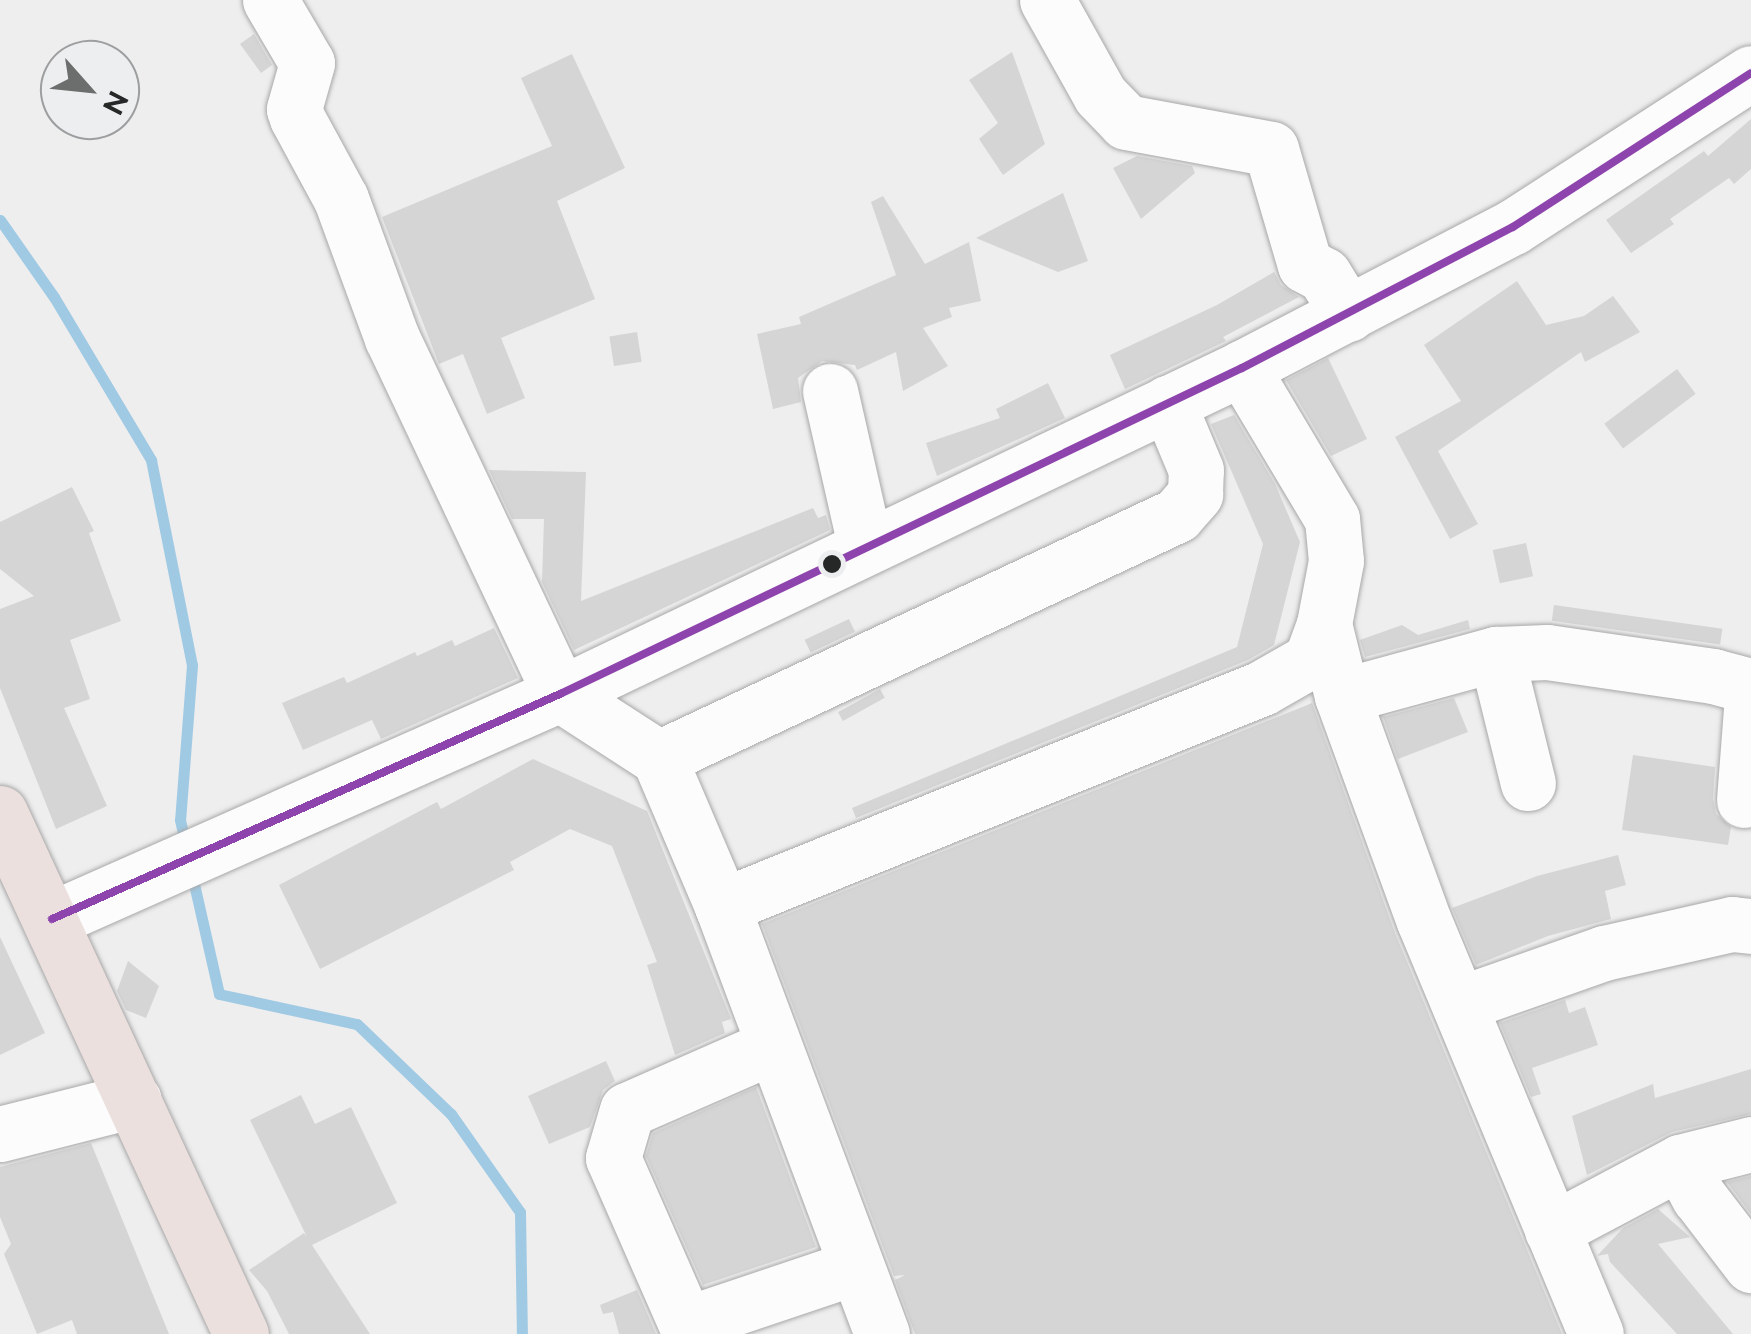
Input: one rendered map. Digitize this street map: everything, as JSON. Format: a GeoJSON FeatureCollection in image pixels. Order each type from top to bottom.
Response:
{"type":"FeatureCollection","features":[{"type":"Feature","properties":{"kind":"highway"},"geometry":{"type":"LineString","coordinates":[[0,813],[242,1334]]}},
{"type":"Feature","properties":{"kind":"street"},"geometry":{"type":"LineString","coordinates":[[270,0],[308,63],[294,109],[297,118],[341,200],[392,338],[560,694],[659,758],[722,906],[882,1334]]}},
{"type":"Feature","properties":{"kind":"street"},"geometry":{"type":"LineString","coordinates":[[1047,0],[1100,96],[1126,122],[1271,149],[1306,265],[1324,276],[1348,314]]}},
{"type":"Feature","properties":{"kind":"street"},"geometry":{"type":"LineString","coordinates":[[52,919],[560,694],[864,545],[1242,368],[1512,227],[1751,72]]}},
{"type":"Feature","properties":{"kind":"street"},"geometry":{"type":"LineString","coordinates":[[722,906],[1262,688],[1311,660],[1324,624],[1336,562],[1332,518],[1242,368]]}},
{"type":"Feature","properties":{"kind":"street"},"geometry":{"type":"LineString","coordinates":[[830,391],[864,545]]}},
{"type":"Feature","properties":{"kind":"street"},"geometry":{"type":"LineString","coordinates":[[659,758],[1178,515],[1194,494],[1196,470],[1168,404]]}},
{"type":"Feature","properties":{"kind":"street"},"geometry":{"type":"LineString","coordinates":[[1324,624],[1342,696],[1459,1004],[1596,1334]]}},
{"type":"Feature","properties":{"kind":"street"},"geometry":{"type":"LineString","coordinates":[[1342,696],[1496,654],[1546,652],[1696,673],[1751,686]]}},
{"type":"Feature","properties":{"kind":"street"},"geometry":{"type":"LineString","coordinates":[[1496,654],[1528,783]]}},
{"type":"Feature","properties":{"kind":"street"},"geometry":{"type":"LineString","coordinates":[[1744,800],[1751,710]]}},
{"type":"Feature","properties":{"kind":"street"},"geometry":{"type":"LineString","coordinates":[[1459,1004],[1604,953],[1732,924],[1751,926]]}},
{"type":"Feature","properties":{"kind":"street"},"geometry":{"type":"LineString","coordinates":[[773,1046],[627,1110],[612,1158],[689,1329],[855,1267]]}},
{"type":"Feature","properties":{"kind":"street"},"geometry":{"type":"LineString","coordinates":[[0,1134],[134,1100]]}},
{"type":"Feature","properties":{"kind":"street"},"geometry":{"type":"LineString","coordinates":[[1552,1230],[1680,1162],[1751,1144]]}},
{"type":"Feature","properties":{"kind":"street"},"geometry":{"type":"LineString","coordinates":[[1680,1162],[1698,1197],[1751,1264]]}},
{"type":"Feature","properties":{"kind":"building"},"geometry":{"type":"Polygon","coordinates":[[[254,34],[272,65],[261,73],[240,44],[254,34]]]}},
{"type":"Feature","properties":{"kind":"building"},"geometry":{"type":"Polygon","coordinates":[[[1012,52],[1045,144],[1003,175],[979,139],[998,123],[969,80],[1012,52]]]}},
{"type":"Feature","properties":{"kind":"building"},"geometry":{"type":"Polygon","coordinates":[[[572,54],[625,168],[557,201],[595,299],[501,338],[525,398],[487,414],[463,354],[439,364],[382,217],[552,146],[521,78],[572,54]]]}},
{"type":"Feature","properties":{"kind":"building"},"geometry":{"type":"Polygon","coordinates":[[[1751,119],[1751,169],[1734,184],[1729,178],[1670,219],[1674,224],[1631,253],[1606,220],[1704,151],[1708,156],[1751,119]]]}},
{"type":"Feature","properties":{"kind":"building"},"geometry":{"type":"Polygon","coordinates":[[[1137,156],[1192,166],[1195,173],[1141,219],[1113,168],[1137,156]]]}},
{"type":"Feature","properties":{"kind":"building"},"geometry":{"type":"Polygon","coordinates":[[[1063,193],[1088,261],[1058,272],[976,238],[1063,193]]]}},
{"type":"Feature","properties":{"kind":"building"},"geometry":{"type":"Polygon","coordinates":[[[883,196],[925,264],[969,242],[981,301],[949,308],[952,317],[923,328],[948,366],[903,391],[896,352],[857,370],[855,365],[822,361],[798,378],[801,402],[773,409],[757,334],[801,324],[799,317],[896,275],[871,202],[883,196]]]}},
{"type":"Feature","properties":{"kind":"building"},"geometry":{"type":"Polygon","coordinates":[[[1274,272],[1281,285],[1299,297],[1223,337],[1226,341],[1125,389],[1110,355],[1217,305],[1274,272]]]}},
{"type":"Feature","properties":{"kind":"building"},"geometry":{"type":"Polygon","coordinates":[[[1517,281],[1546,325],[1584,316],[1613,296],[1640,332],[1585,362],[1581,352],[1438,451],[1478,524],[1450,539],[1395,437],[1461,401],[1424,345],[1517,281]]]}},
{"type":"Feature","properties":{"kind":"building"},"geometry":{"type":"Polygon","coordinates":[[[637,332],[642,362],[614,366],[609,336],[637,332]]]}},
{"type":"Feature","properties":{"kind":"building"},"geometry":{"type":"Polygon","coordinates":[[[1328,358],[1367,439],[1331,456],[1286,380],[1328,358]]]}},
{"type":"Feature","properties":{"kind":"building"},"geometry":{"type":"Polygon","coordinates":[[[1677,369],[1696,394],[1623,449],[1604,424],[1677,369]]]}},
{"type":"Feature","properties":{"kind":"building"},"geometry":{"type":"Polygon","coordinates":[[[1048,383],[1065,418],[937,476],[926,443],[1000,418],[996,409],[1048,383]]]}},
{"type":"Feature","properties":{"kind":"building"},"geometry":{"type":"Polygon","coordinates":[[[1234,415],[1275,484],[1300,542],[1274,645],[1248,660],[856,818],[852,808],[1237,647],[1263,544],[1211,424],[1234,415]]]}},
{"type":"Feature","properties":{"kind":"building"},"geometry":{"type":"Polygon","coordinates":[[[489,470],[586,472],[581,601],[813,508],[818,518],[826,515],[830,530],[574,650],[542,582],[544,519],[512,519],[489,470]]]}},
{"type":"Feature","properties":{"kind":"building"},"geometry":{"type":"Polygon","coordinates":[[[72,487],[94,531],[89,533],[121,621],[70,640],[90,699],[64,708],[107,806],[56,829],[0,688],[0,609],[34,596],[0,569],[0,522],[72,487]]]}},
{"type":"Feature","properties":{"kind":"building"},"geometry":{"type":"Polygon","coordinates":[[[1526,543],[1533,576],[1500,583],[1493,550],[1526,543]]]}},
{"type":"Feature","properties":{"kind":"building"},"geometry":{"type":"Polygon","coordinates":[[[1554,605],[1722,629],[1720,645],[1552,621],[1554,605]]]}},
{"type":"Feature","properties":{"kind":"building"},"geometry":{"type":"Polygon","coordinates":[[[849,619],[855,632],[811,652],[805,640],[849,619]]]}},
{"type":"Feature","properties":{"kind":"building"},"geometry":{"type":"Polygon","coordinates":[[[1468,620],[1470,629],[1365,657],[1360,640],[1402,625],[1418,635],[1468,620]]]}},
{"type":"Feature","properties":{"kind":"building"},"geometry":{"type":"Polygon","coordinates":[[[494,628],[518,678],[381,739],[372,720],[303,750],[282,703],[344,677],[347,683],[415,652],[417,656],[452,640],[455,646],[494,628]]]}},
{"type":"Feature","properties":{"kind":"building"},"geometry":{"type":"Polygon","coordinates":[[[880,689],[885,698],[843,721],[838,712],[880,689]]]}},
{"type":"Feature","properties":{"kind":"building"},"geometry":{"type":"Polygon","coordinates":[[[1454,698],[1468,732],[1398,759],[1383,717],[1454,698]]]}},
{"type":"Feature","properties":{"kind":"building"},"geometry":{"type":"Polygon","coordinates":[[[1312,703],[1395,933],[1562,1334],[915,1334],[895,1280],[905,1275],[894,1276],[762,924],[1312,703]]]}},
{"type":"Feature","properties":{"kind":"building"},"geometry":{"type":"Polygon","coordinates":[[[1633,755],[1715,767],[1713,799],[1716,814],[1731,827],[1728,845],[1622,830],[1633,755]]]}},
{"type":"Feature","properties":{"kind":"building"},"geometry":{"type":"Polygon","coordinates":[[[533,759],[647,811],[731,1019],[722,1022],[725,1033],[675,1055],[647,965],[657,962],[612,846],[570,829],[510,862],[514,870],[320,969],[279,885],[437,802],[441,809],[533,759]]]}},
{"type":"Feature","properties":{"kind":"building"},"geometry":{"type":"Polygon","coordinates":[[[1618,855],[1626,885],[1605,891],[1611,919],[1548,936],[1476,965],[1452,908],[1537,876],[1618,855]]]}},
{"type":"Feature","properties":{"kind":"building"},"geometry":{"type":"Polygon","coordinates":[[[0,937],[45,1033],[0,1055],[0,937]]]}},
{"type":"Feature","properties":{"kind":"building"},"geometry":{"type":"Polygon","coordinates":[[[128,961],[159,986],[146,1018],[126,1010],[117,991],[128,961]]]}},
{"type":"Feature","properties":{"kind":"building"},"geometry":{"type":"Polygon","coordinates":[[[1565,1000],[1569,1013],[1585,1007],[1598,1045],[1532,1068],[1541,1094],[1531,1097],[1500,1023],[1565,1000]]]}},
{"type":"Feature","properties":{"kind":"building"},"geometry":{"type":"Polygon","coordinates":[[[606,1061],[615,1081],[603,1090],[590,1127],[549,1144],[528,1096],[606,1061]]]}},
{"type":"Feature","properties":{"kind":"building"},"geometry":{"type":"Polygon","coordinates":[[[1751,1069],[1751,1114],[1672,1132],[1587,1175],[1572,1116],[1653,1084],[1655,1098],[1751,1069]]]}},
{"type":"Feature","properties":{"kind":"building"},"geometry":{"type":"Polygon","coordinates":[[[756,1087],[816,1247],[703,1285],[646,1156],[653,1133],[756,1087]]]}},
{"type":"Feature","properties":{"kind":"building"},"geometry":{"type":"Polygon","coordinates":[[[301,1095],[315,1124],[351,1107],[397,1203],[312,1245],[370,1334],[289,1334],[267,1291],[249,1270],[304,1233],[307,1237],[250,1120],[301,1095]]]}},
{"type":"Feature","properties":{"kind":"building"},"geometry":{"type":"Polygon","coordinates":[[[91,1143],[169,1334],[77,1334],[72,1320],[37,1334],[4,1254],[11,1244],[0,1217],[0,1167],[91,1143]]]}},
{"type":"Feature","properties":{"kind":"building"},"geometry":{"type":"Polygon","coordinates":[[[1751,1176],[1751,1214],[1727,1182],[1751,1176]]]}},
{"type":"Feature","properties":{"kind":"building"},"geometry":{"type":"Polygon","coordinates":[[[1658,1209],[1690,1237],[1658,1244],[1733,1334],[1677,1334],[1610,1262],[1608,1254],[1597,1256],[1623,1228],[1658,1209]]]}},
{"type":"Feature","properties":{"kind":"building"},"geometry":{"type":"Polygon","coordinates":[[[637,1290],[656,1334],[619,1334],[613,1312],[603,1314],[600,1305],[637,1290]]]}},
{"type":"Feature","properties":{"kind":"waterway"},"geometry":{"type":"LineString","coordinates":[[0,220],[54,297],[151,460],[192,665],[180,820],[185,842]]}},
{"type":"Feature","properties":{"kind":"waterway"},"geometry":{"type":"LineString","coordinates":[[192,875],[219,994],[357,1024],[451,1114],[520,1212],[522,1334]]}},
{"type":"Feature","properties":{"kind":"transit line"},"geometry":{"type":"LineString","coordinates":[[52,919],[560,694],[1242,368],[1513,227],[1751,73]]}}]}
